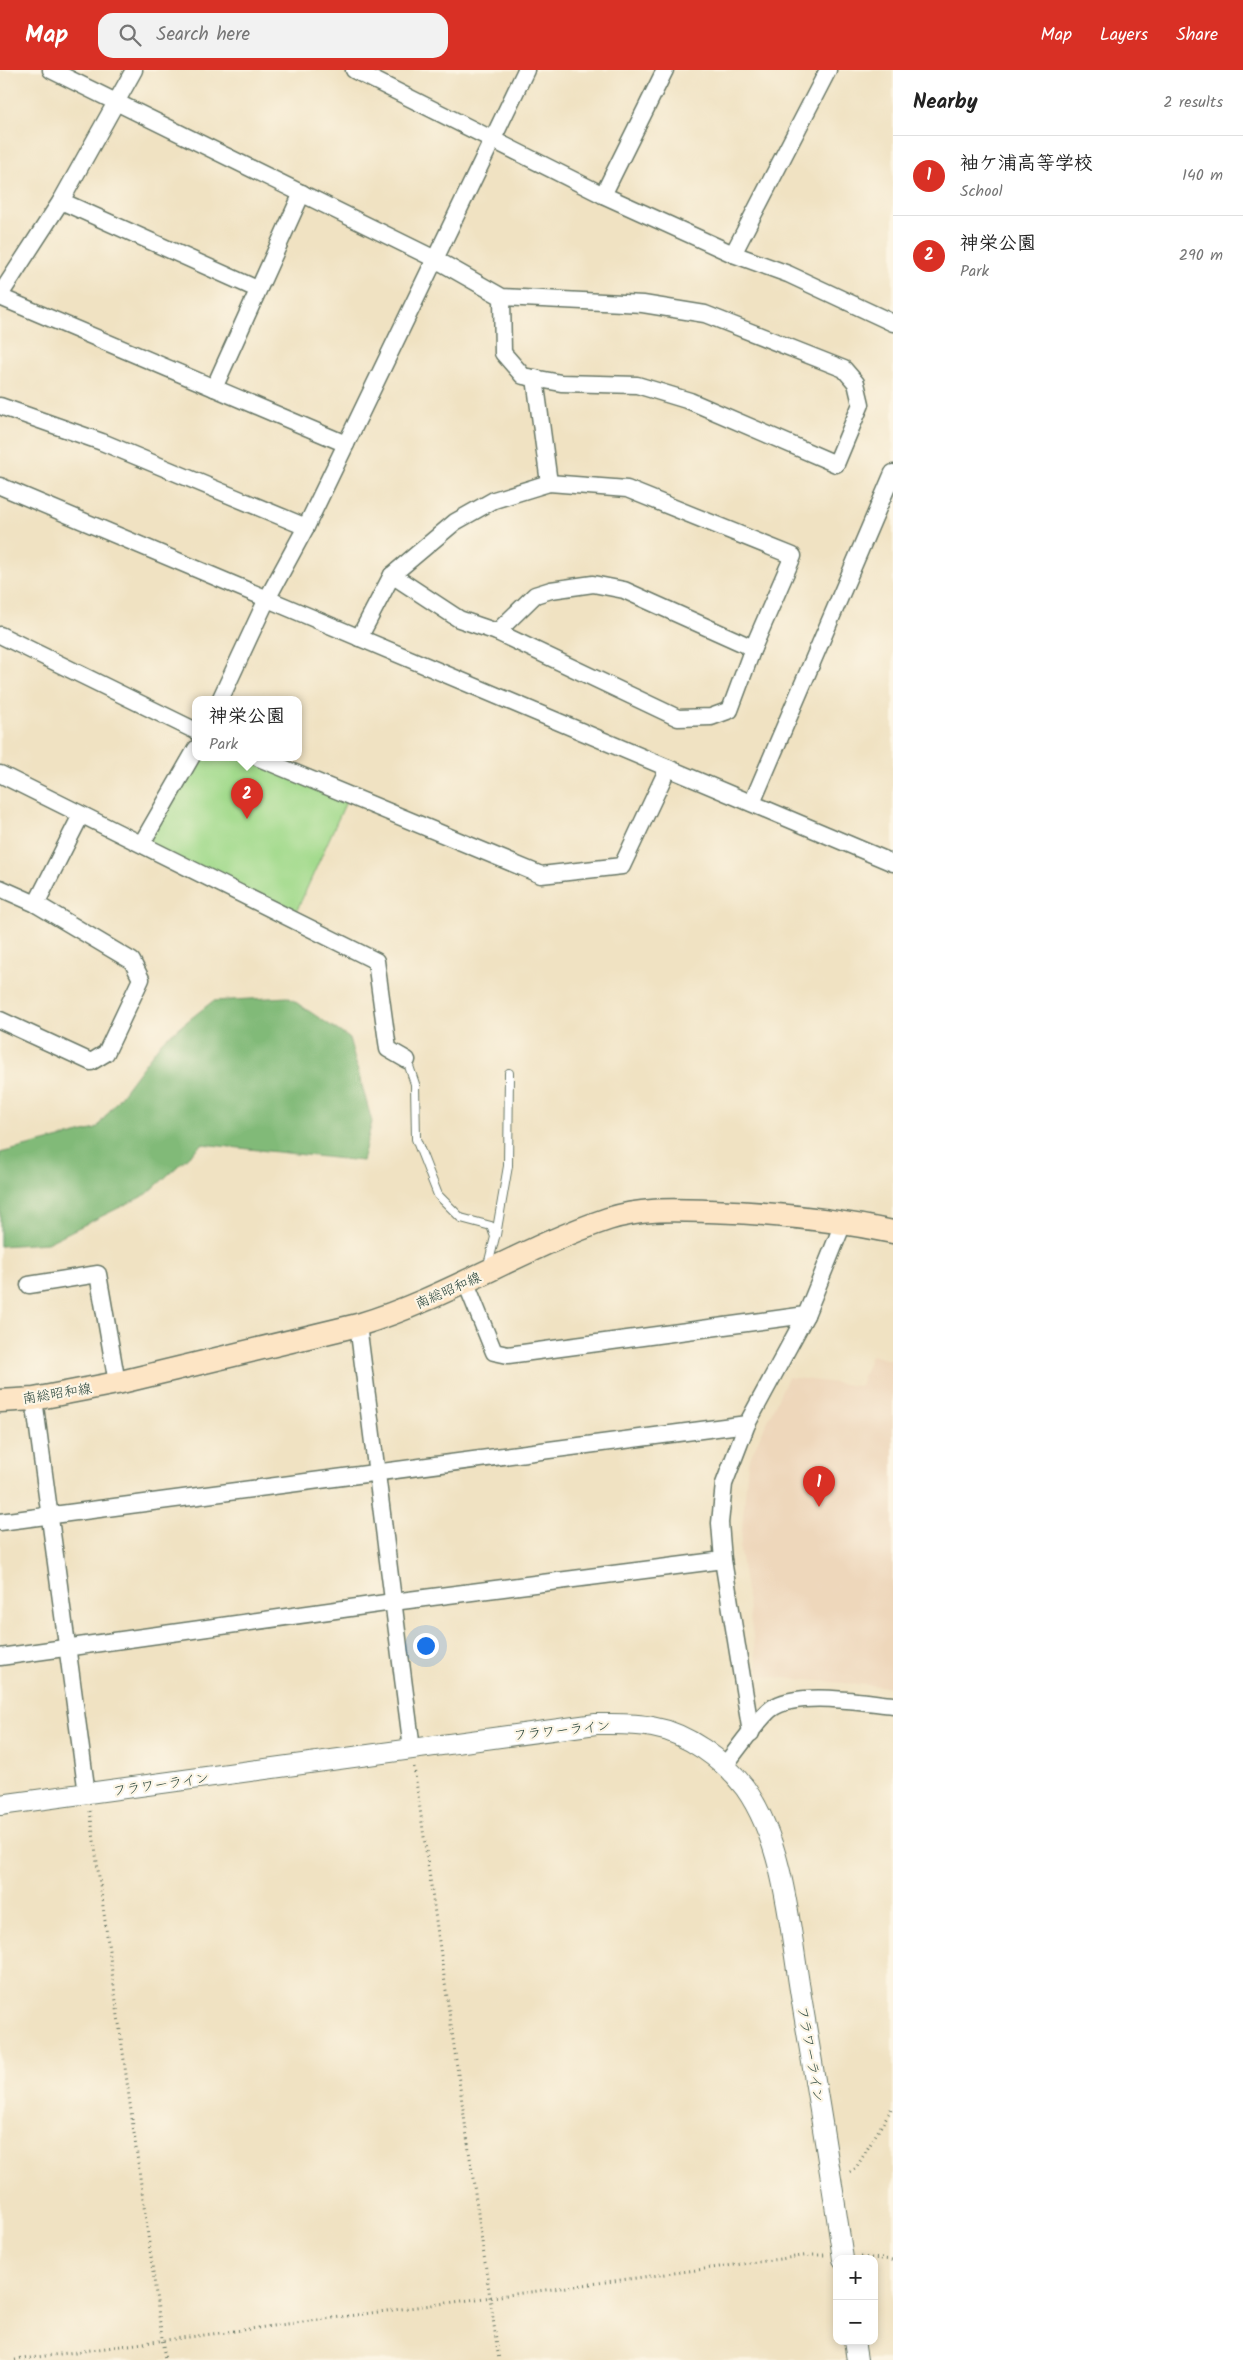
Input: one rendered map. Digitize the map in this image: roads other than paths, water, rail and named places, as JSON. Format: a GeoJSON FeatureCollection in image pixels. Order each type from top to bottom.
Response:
{"type":"FeatureCollection","features":[{"type":"Feature","properties":{"kind":"main road","name":"南総昭和線"},"geometry":{"type":"LineString","coordinates":[[0,1401],[34,1399],[117,1383],[358,1325],[396,1313],[466,1283],[565,1236],[610,1219],[653,1210],[801,1215],[844,1221],[893,1232]]}},
{"type":"Feature","properties":{"kind":"street"},"geometry":{"type":"LineString","coordinates":[[51,70],[435,259],[502,297],[643,304],[706,314],[844,369],[856,383],[861,404],[836,464],[690,401],[636,385],[561,383],[523,376],[503,352],[502,297]]}},
{"type":"Feature","properties":{"kind":"street"},"geometry":{"type":"LineString","coordinates":[[134,70],[61,201],[0,296],[346,444]]}},
{"type":"Feature","properties":{"kind":"street"},"geometry":{"type":"LineString","coordinates":[[354,70],[603,195],[732,254],[788,274],[893,323]]}},
{"type":"Feature","properties":{"kind":"street"},"geometry":{"type":"LineString","coordinates":[[222,696],[267,599],[306,527],[526,70]]}},
{"type":"Feature","properties":{"kind":"street"},"geometry":{"type":"LineString","coordinates":[[603,195],[665,70]]}},
{"type":"Feature","properties":{"kind":"street"},"geometry":{"type":"LineString","coordinates":[[732,254],[828,70]]}},
{"type":"Feature","properties":{"kind":"street"},"geometry":{"type":"LineString","coordinates":[[214,388],[257,289],[302,193]]}},
{"type":"Feature","properties":{"kind":"street"},"geometry":{"type":"LineString","coordinates":[[61,201],[257,289]]}},
{"type":"Feature","properties":{"kind":"street"},"geometry":{"type":"LineString","coordinates":[[535,378],[549,483]]}},
{"type":"Feature","properties":{"kind":"street"},"geometry":{"type":"LineString","coordinates":[[0,406],[102,442],[306,527]]}},
{"type":"Feature","properties":{"kind":"street"},"geometry":{"type":"LineString","coordinates":[[752,803],[893,474]]}},
{"type":"Feature","properties":{"kind":"street"},"geometry":{"type":"LineString","coordinates":[[359,638],[392,575],[455,522],[494,500],[549,483],[627,489],[793,556],[753,648],[730,710],[712,717],[678,718],[497,632],[460,619],[392,575]]}},
{"type":"Feature","properties":{"kind":"street"},"geometry":{"type":"LineString","coordinates":[[0,486],[893,863]]}},
{"type":"Feature","properties":{"kind":"street"},"geometry":{"type":"LineString","coordinates":[[497,632],[535,595],[551,590],[593,584],[624,590],[753,648]]}},
{"type":"Feature","properties":{"kind":"street"},"geometry":{"type":"LineString","coordinates":[[0,635],[192,729]]}},
{"type":"Feature","properties":{"kind":"street"},"geometry":{"type":"LineString","coordinates":[[142,843],[192,757]]}},
{"type":"Feature","properties":{"kind":"street"},"geometry":{"type":"LineString","coordinates":[[266,761],[541,875],[622,866],[668,768]]}},
{"type":"Feature","properties":{"kind":"street"},"geometry":{"type":"LineString","coordinates":[[0,774],[376,961],[388,1049],[407,1060]]}},
{"type":"Feature","properties":{"kind":"street"},"geometry":{"type":"LineString","coordinates":[[36,904],[81,815]]}},
{"type":"Feature","properties":{"kind":"street"},"geometry":{"type":"LineString","coordinates":[[0,888],[36,904],[132,961],[140,979],[106,1053],[91,1062],[0,1020]]}},
{"type":"Feature","properties":{"kind":"street"},"geometry":{"type":"LineString","coordinates":[[751,1733],[723,1560],[720,1523],[724,1484],[747,1424],[806,1315],[844,1221]]}},
{"type":"Feature","properties":{"kind":"street"},"geometry":{"type":"LineString","coordinates":[[29,1285],[98,1274],[117,1383]]}},
{"type":"Feature","properties":{"kind":"street"},"geometry":{"type":"LineString","coordinates":[[466,1283],[494,1352],[508,1355],[806,1315]]}},
{"type":"Feature","properties":{"kind":"street"},"geometry":{"type":"LineString","coordinates":[[358,1325],[412,1749]]}},
{"type":"Feature","properties":{"kind":"street"},"geometry":{"type":"LineString","coordinates":[[34,1399],[87,1794]]}},
{"type":"Feature","properties":{"kind":"street"},"geometry":{"type":"LineString","coordinates":[[0,1522],[747,1424]]}},
{"type":"Feature","properties":{"kind":"street"},"geometry":{"type":"LineString","coordinates":[[0,1657],[393,1602],[723,1560]]}},
{"type":"Feature","properties":{"kind":"street"},"geometry":{"type":"LineString","coordinates":[[724,1766],[770,1710],[784,1702],[830,1698],[893,1705]]}},
{"type":"Feature","properties":{"kind":"street","name":"フラワーライン"},"geometry":{"type":"LineString","coordinates":[[0,1805],[596,1724],[654,1727],[687,1740],[709,1753],[744,1788],[758,1811],[779,1865],[843,2255]]}},
{"type":"Feature","properties":{"kind":"street"},"geometry":{"type":"LineString","coordinates":[[855,2345],[857,2360]]}},
{"type":"Feature","properties":{"kind":"lane"},"geometry":{"type":"LineString","coordinates":[[407,1060],[415,1084],[416,1139],[438,1195],[461,1218],[491,1226],[495,1237]]}},
{"type":"Feature","properties":{"kind":"lane"},"geometry":{"type":"LineString","coordinates":[[486,1273],[495,1237],[508,1166],[509,1073]]}},
{"type":"Feature","properties":{"kind":"place","name":"神栄公園"},"geometry":{"type":"Point","coordinates":[247,819]}},
{"type":"Feature","properties":{"kind":"place","name":"袖ケ浦高等学校"},"geometry":{"type":"Point","coordinates":[819,1507]}}]}
